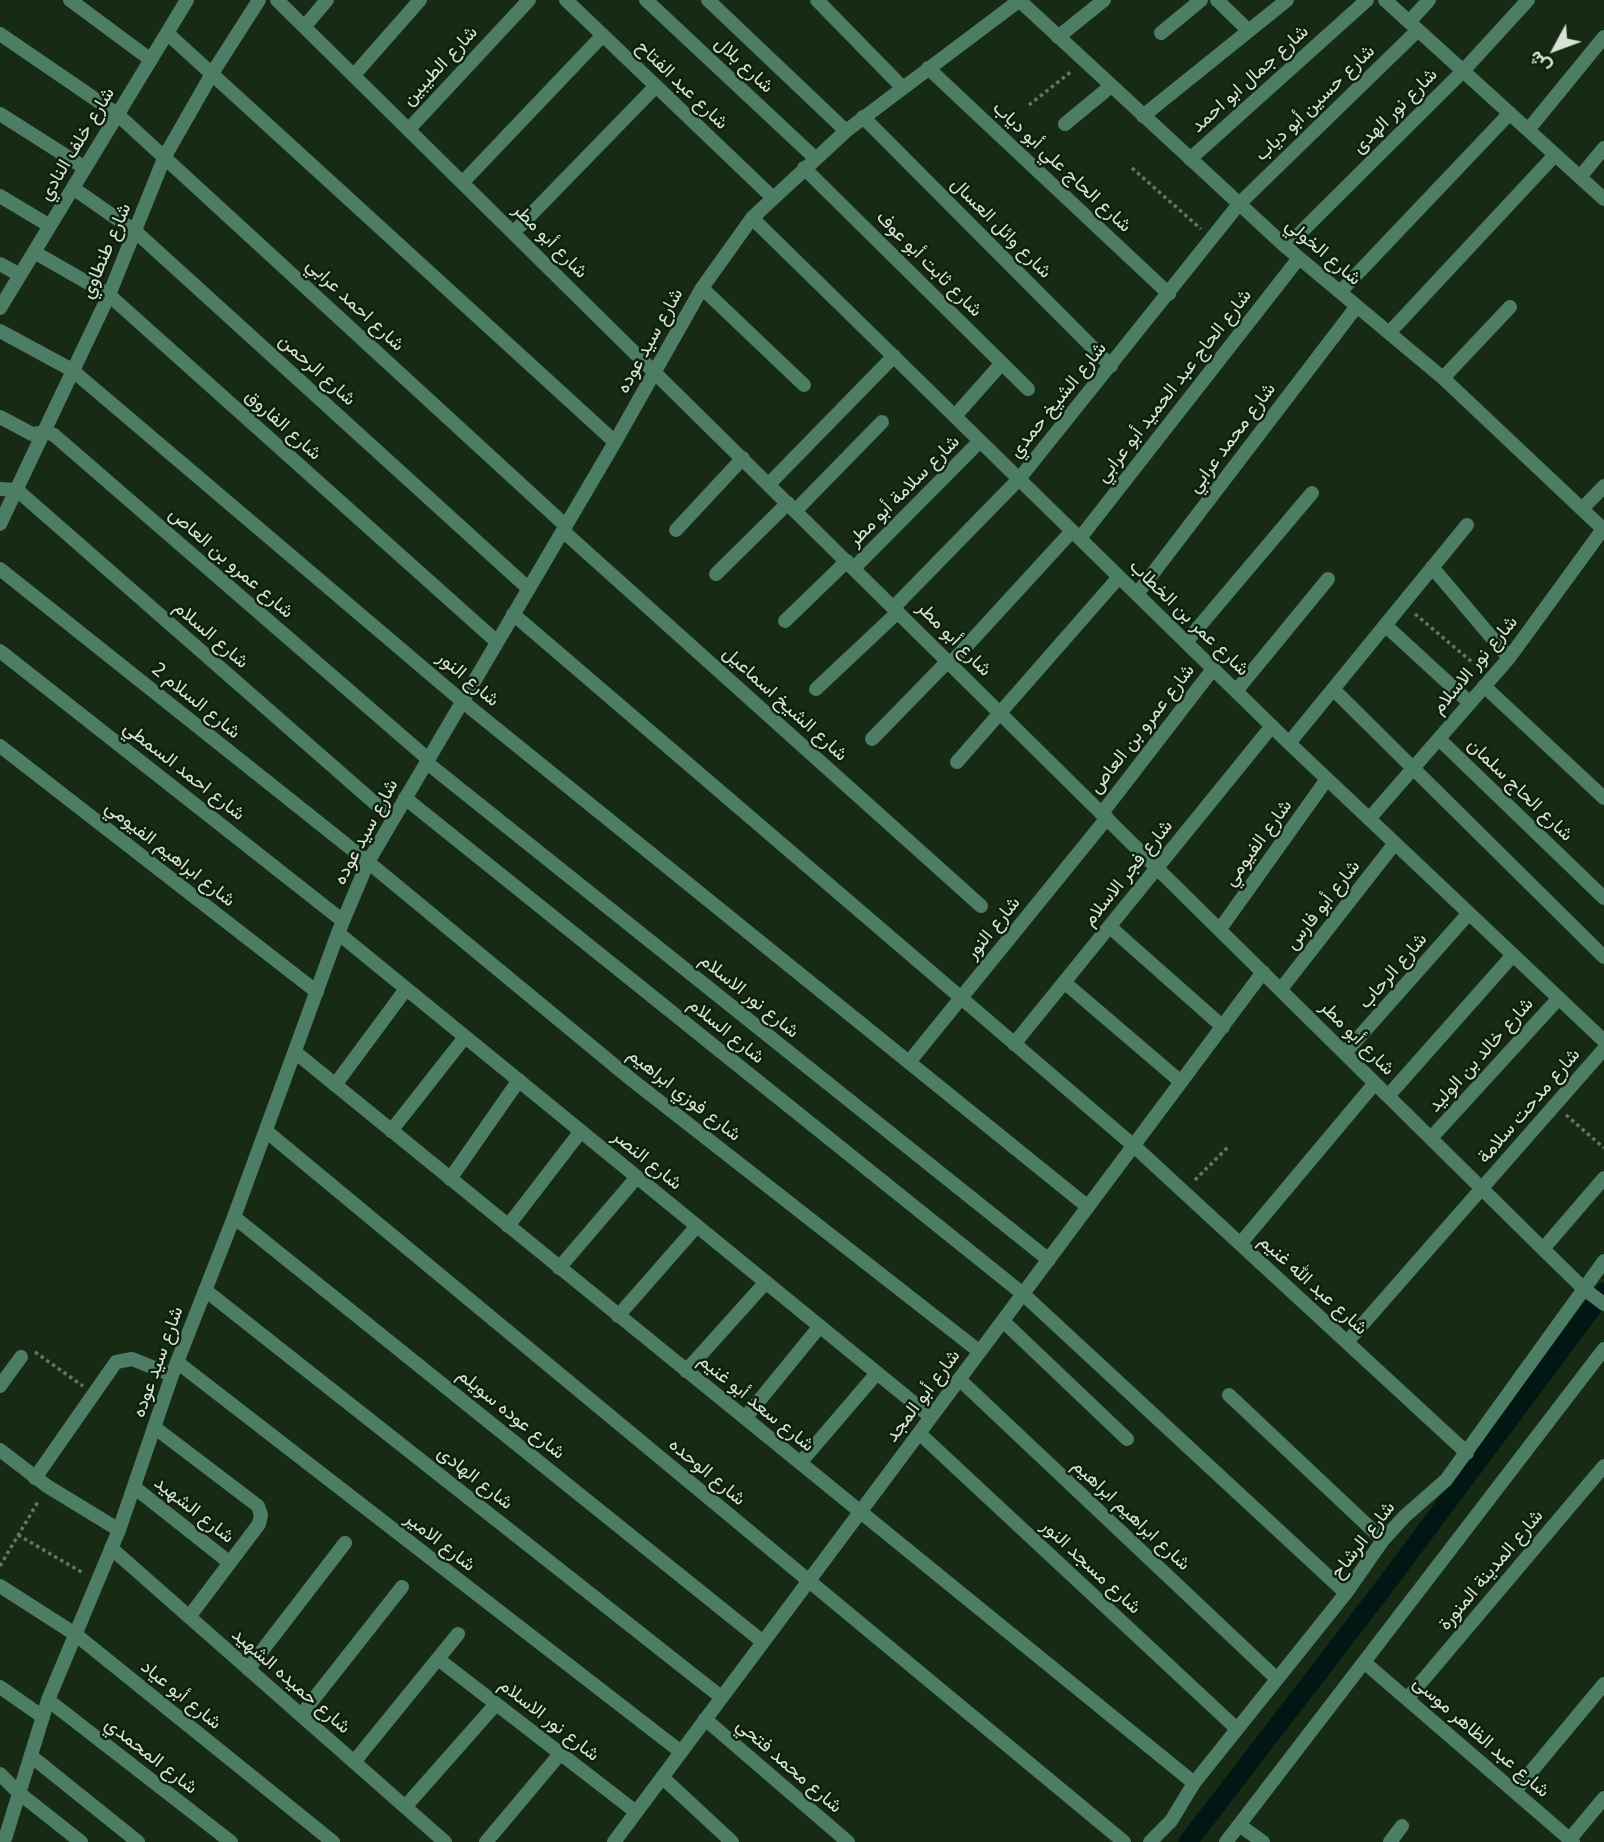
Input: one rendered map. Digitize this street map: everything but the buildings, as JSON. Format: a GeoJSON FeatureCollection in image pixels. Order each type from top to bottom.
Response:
{"type":"FeatureCollection","features":[{"type":"Feature","properties":{"kind":"street"},"geometry":{"type":"LineString","coordinates":[[70,0],[151,60]]}},
{"type":"Feature","properties":{"kind":"street","name":"شارع طنطاوي"},"geometry":{"type":"LineString","coordinates":[[0,524],[109,295],[165,156],[212,72],[259,0]]}},
{"type":"Feature","properties":{"kind":"street","name":"شارع أبو مطر"},"geometry":{"type":"LineString","coordinates":[[277,0],[1543,1249],[1604,1304]]}},
{"type":"Feature","properties":{"kind":"street"},"geometry":{"type":"LineString","coordinates":[[305,26],[327,0]]}},
{"type":"Feature","properties":{"kind":"street"},"geometry":{"type":"LineString","coordinates":[[354,75],[420,0]]}},
{"type":"Feature","properties":{"kind":"street","name":"شارع الطيبين"},"geometry":{"type":"LineString","coordinates":[[409,129],[529,0]]}},
{"type":"Feature","properties":{"kind":"street","name":"شارع عبد الفتاح"},"geometry":{"type":"LineString","coordinates":[[566,0],[772,197]]}},
{"type":"Feature","properties":{"kind":"street","name":"شارع بلال"},"geometry":{"type":"LineString","coordinates":[[646,0],[809,163]]}},
{"type":"Feature","properties":{"kind":"street"},"geometry":{"type":"LineString","coordinates":[[708,0],[846,131]]}},
{"type":"Feature","properties":{"kind":"street"},"geometry":{"type":"LineString","coordinates":[[817,0],[902,88]]}},
{"type":"Feature","properties":{"kind":"street","name":"شارع سيد عوده"},"geometry":{"type":"LineString","coordinates":[[1,1842],[48,1700],[119,1530],[174,1369],[368,862],[702,288],[752,218],[809,163],[863,117],[1020,0]]}},
{"type":"Feature","properties":{"kind":"street","name":"شارع الخولي"},"geometry":{"type":"LineString","coordinates":[[1020,0],[1286,247],[1443,378],[1604,529]]}},
{"type":"Feature","properties":{"kind":"street"},"geometry":{"type":"LineString","coordinates":[[1058,37],[1104,0]]}},
{"type":"Feature","properties":{"kind":"street"},"geometry":{"type":"LineString","coordinates":[[1161,33],[1200,0]]}},
{"type":"Feature","properties":{"kind":"street"},"geometry":{"type":"LineString","coordinates":[[1217,0],[1249,31]]}},
{"type":"Feature","properties":{"kind":"street","name":"شارع جمال ابو احمد"},"geometry":{"type":"LineString","coordinates":[[1190,159],[1367,0]]}},
{"type":"Feature","properties":{"kind":"street"},"geometry":{"type":"LineString","coordinates":[[1385,0],[1604,199]]}},
{"type":"Feature","properties":{"kind":"street","name":"شارع حسين أبو دياب"},"geometry":{"type":"LineString","coordinates":[[1239,204],[1413,26],[1429,0]]}},
{"type":"Feature","properties":{"kind":"street","name":"شارع نور الهدى"},"geometry":{"type":"LineString","coordinates":[[1286,247],[1463,71],[1528,0]]}},
{"type":"Feature","properties":{"kind":"street","name":"شارع خلف النادي"},"geometry":{"type":"LineString","coordinates":[[0,308],[151,60],[182,2]]}},
{"type":"Feature","properties":{"kind":"street"},"geometry":{"type":"LineString","coordinates":[[1143,116],[1249,31],[1279,2]]}},
{"type":"Feature","properties":{"kind":"street"},"geometry":{"type":"LineString","coordinates":[[167,33],[614,442]]}},
{"type":"Feature","properties":{"kind":"street","name":"شارع احمد عرابي"},"geometry":{"type":"LineString","coordinates":[[0,34],[117,114],[165,156],[564,528]]}},
{"type":"Feature","properties":{"kind":"street"},"geometry":{"type":"LineString","coordinates":[[463,182],[603,35]]}},
{"type":"Feature","properties":{"kind":"street"},"geometry":{"type":"LineString","coordinates":[[1528,130],[1604,37]]}},
{"type":"Feature","properties":{"kind":"street","name":"شارع الحاج علي أبو دياب"},"geometry":{"type":"LineString","coordinates":[[928,68],[1169,294]]}},
{"type":"Feature","properties":{"kind":"street"},"geometry":{"type":"LineString","coordinates":[[514,232],[656,86]]}},
{"type":"Feature","properties":{"kind":"street"},"geometry":{"type":"LineString","coordinates":[[1065,124],[1111,86]]}},
{"type":"Feature","properties":{"kind":"street"},"geometry":{"type":"LineString","coordinates":[[1340,292],[1510,113]]}},
{"type":"Feature","properties":{"kind":"street"},"geometry":{"type":"LineString","coordinates":[[0,114],[85,168]]}},
{"type":"Feature","properties":{"kind":"street","name":"شارع وائل العسال"},"geometry":{"type":"LineString","coordinates":[[863,117],[1111,366]]}},
{"type":"Feature","properties":{"kind":"street"},"geometry":{"type":"LineString","coordinates":[[1580,177],[1604,148]]}},
{"type":"Feature","properties":{"kind":"street"},"geometry":{"type":"LineString","coordinates":[[1389,333],[1555,155]]}},
{"type":"Feature","properties":{"kind":"street","name":"شارع ثابت أبو عوف"},"geometry":{"type":"LineString","coordinates":[[809,163],[1028,389]]}},
{"type":"Feature","properties":{"kind":"street","name":"شارع الرحمن"},"geometry":{"type":"LineString","coordinates":[[73,188],[136,232],[528,589]]}},
{"type":"Feature","properties":{"kind":"street"},"geometry":{"type":"LineString","coordinates":[[0,196],[50,226]]}},
{"type":"Feature","properties":{"kind":"street","name":"شارع الشيخ حمدي"},"geometry":{"type":"LineString","coordinates":[[816,689],[1019,479],[1213,240],[1239,204]]}},
{"type":"Feature","properties":{"kind":"street","name":"شارع عمر بن الخطاب"},"geometry":{"type":"LineString","coordinates":[[752,218],[1289,743],[1604,1041]]}},
{"type":"Feature","properties":{"kind":"street","name":"شارع الفاروق"},"geometry":{"type":"LineString","coordinates":[[34,252],[109,295],[497,642]]}},
{"type":"Feature","properties":{"kind":"street","name":"شارع الحاج عبد الحميد أبو عرابي"},"geometry":{"type":"LineString","coordinates":[[873,739],[1076,535],[1299,258]]}},
{"type":"Feature","properties":{"kind":"street"},"geometry":{"type":"LineString","coordinates":[[0,264],[20,275]]}},
{"type":"Feature","properties":{"kind":"street"},"geometry":{"type":"LineString","coordinates":[[702,288],[804,385]]}},
{"type":"Feature","properties":{"kind":"street","name":"شارع محمد عرابي"},"geometry":{"type":"LineString","coordinates":[[1137,594],[1357,306]]}},
{"type":"Feature","properties":{"kind":"street"},"geometry":{"type":"LineString","coordinates":[[1443,378],[1510,307]]}},
{"type":"Feature","properties":{"kind":"street","name":"شارع النور"},"geometry":{"type":"LineString","coordinates":[[0,331],[72,370],[462,701],[1088,1207]]}},
{"type":"Feature","properties":{"kind":"street"},"geometry":{"type":"LineString","coordinates":[[769,484],[894,356]]}},
{"type":"Feature","properties":{"kind":"street"},"geometry":{"type":"LineString","coordinates":[[955,416],[1002,363]]}},
{"type":"Feature","properties":{"kind":"street","name":"شارع عمرو بن العاص"},"geometry":{"type":"LineString","coordinates":[[0,417],[32,434],[44,432],[54,435],[427,760]]}},
{"type":"Feature","properties":{"kind":"street"},"geometry":{"type":"LineString","coordinates":[[716,574],[883,422]]}},
{"type":"Feature","properties":{"kind":"street","name":"شارع سلامة أبو مطر"},"geometry":{"type":"LineString","coordinates":[[785,621],[851,565],[980,441]]}},
{"type":"Feature","properties":{"kind":"street"},"geometry":{"type":"LineString","coordinates":[[676,530],[743,458]]}},
{"type":"Feature","properties":{"kind":"street"},"geometry":{"type":"LineString","coordinates":[[1582,509],[1604,486]]}},
{"type":"Feature","properties":{"kind":"street"},"geometry":{"type":"LineString","coordinates":[[0,489],[17,491]]}},
{"type":"Feature","properties":{"kind":"street","name":"شارع السلام"},"geometry":{"type":"LineString","coordinates":[[17,491],[393,819]]}},
{"type":"Feature","properties":{"kind":"street"},"geometry":{"type":"LineString","coordinates":[[1186,642],[1312,493]]}},
{"type":"Feature","properties":{"kind":"street"},"geometry":{"type":"LineString","coordinates":[[1289,743],[1467,525]]}},
{"type":"Feature","properties":{"kind":"street","name":"شارع الشيخ اسماعيل"},"geometry":{"type":"LineString","coordinates":[[564,528],[981,906]]}},
{"type":"Feature","properties":{"kind":"street","name":"شارع نور الاسلام"},"geometry":{"type":"LineString","coordinates":[[1369,819],[1509,658],[1604,529]]}},
{"type":"Feature","properties":{"kind":"street"},"geometry":{"type":"LineString","coordinates":[[1432,567],[1509,658]]}},
{"type":"Feature","properties":{"kind":"street","name":"شارع السلام 2"},"geometry":{"type":"LineString","coordinates":[[0,569],[368,862]]}},
{"type":"Feature","properties":{"kind":"street"},"geometry":{"type":"LineString","coordinates":[[957,762],[1119,577]]}},
{"type":"Feature","properties":{"kind":"street"},"geometry":{"type":"LineString","coordinates":[[1236,691],[1328,579]]}},
{"type":"Feature","properties":{"kind":"street","name":"شارع عبد الله غنيم"},"geometry":{"type":"LineString","coordinates":[[513,614],[1134,1146],[1467,1452]]}},
{"type":"Feature","properties":{"kind":"street"},"geometry":{"type":"LineString","coordinates":[[1385,625],[1470,703]]}},
{"type":"Feature","properties":{"kind":"street","name":"شارع احمد السمطي"},"geometry":{"type":"LineString","coordinates":[[0,651],[341,927]]}},
{"type":"Feature","properties":{"kind":"street","name":"شارع عمرو بن العاص"},"geometry":{"type":"LineString","coordinates":[[1104,815],[1213,668]]}},
{"type":"Feature","properties":{"kind":"street"},"geometry":{"type":"LineString","coordinates":[[1488,682],[1604,798]]}},
{"type":"Feature","properties":{"kind":"street"},"geometry":{"type":"LineString","coordinates":[[1333,689],[1604,957]]}},
{"type":"Feature","properties":{"kind":"street","name":"شارع فجر الاسلام"},"geometry":{"type":"LineString","coordinates":[[1014,1044],[1272,726]]}},
{"type":"Feature","properties":{"kind":"street","name":"شارع الحاج سلمان"},"geometry":{"type":"LineString","coordinates":[[1439,739],[1604,898]]}},
{"type":"Feature","properties":{"kind":"street","name":"شارع ابراهيم الفيومي"},"geometry":{"type":"LineString","coordinates":[[0,746],[317,992]]}},
{"type":"Feature","properties":{"kind":"street","name":"شارع نور الاسلام"},"geometry":{"type":"LineString","coordinates":[[427,760],[1049,1260]]}},
{"type":"Feature","properties":{"kind":"street","name":"شارع الفيومي"},"geometry":{"type":"LineString","coordinates":[[1220,929],[1327,779]]}},
{"type":"Feature","properties":{"kind":"street","name":"شارع السلام"},"geometry":{"type":"LineString","coordinates":[[405,798],[1023,1294],[1346,1593]]}},
{"type":"Feature","properties":{"kind":"street","name":"شارع النور"},"geometry":{"type":"LineString","coordinates":[[909,1062],[1104,815]]}},
{"type":"Feature","properties":{"kind":"street","name":"شارع أبو فارس"},"geometry":{"type":"LineString","coordinates":[[1280,989],[1395,843]]}},
{"type":"Feature","properties":{"kind":"street","name":"شارع فوزي ابراهيم"},"geometry":{"type":"LineString","coordinates":[[368,862],[632,1080],[980,1352]]}},
{"type":"Feature","properties":{"kind":"street","name":"شارع الرحاب"},"geometry":{"type":"LineString","coordinates":[[1345,1054],[1469,913]]}},
{"type":"Feature","properties":{"kind":"street"},"geometry":{"type":"LineString","coordinates":[[1110,926],[1223,1027]]}},
{"type":"Feature","properties":{"kind":"street","name":"شارع النصر"},"geometry":{"type":"LineString","coordinates":[[341,927],[406,989],[931,1417]]}},
{"type":"Feature","properties":{"kind":"street"},"geometry":{"type":"LineString","coordinates":[[1388,1096],[1513,955]]}},
{"type":"Feature","properties":{"kind":"street","name":"شارع أبو المجد"},"geometry":{"type":"LineString","coordinates":[[615,1842],[1263,972]]}},
{"type":"Feature","properties":{"kind":"street"},"geometry":{"type":"LineString","coordinates":[[1064,982],[1181,1082]]}},
{"type":"Feature","properties":{"kind":"street"},"geometry":{"type":"LineString","coordinates":[[335,1086],[406,989]]}},
{"type":"Feature","properties":{"kind":"street","name":"شارع خالد بن الوليد"},"geometry":{"type":"LineString","coordinates":[[1431,1138],[1559,998]]}},
{"type":"Feature","properties":{"kind":"street"},"geometry":{"type":"LineString","coordinates":[[391,1131],[465,1037]]}},
{"type":"Feature","properties":{"kind":"street","name":"شارع مدحت سلامة"},"geometry":{"type":"LineString","coordinates":[[1347,1342],[1604,1049]]}},
{"type":"Feature","properties":{"kind":"street","name":"شارع سعد أبو غنيم"},"geometry":{"type":"LineString","coordinates":[[295,1052],[1194,1783]]}},
{"type":"Feature","properties":{"kind":"street"},"geometry":{"type":"LineString","coordinates":[[450,1179],[519,1080]]}},
{"type":"Feature","properties":{"kind":"street"},"geometry":{"type":"LineString","coordinates":[[1240,1244],[1375,1083]]}},
{"type":"Feature","properties":{"kind":"street"},"geometry":{"type":"LineString","coordinates":[[508,1226],[581,1131]]}},
{"type":"Feature","properties":{"kind":"street","name":"شارع الوحده"},"geometry":{"type":"LineString","coordinates":[[266,1132],[1124,1842]]}},
{"type":"Feature","properties":{"kind":"street"},"geometry":{"type":"LineString","coordinates":[[559,1268],[637,1177]]}},
{"type":"Feature","properties":{"kind":"street"},"geometry":{"type":"LineString","coordinates":[[1543,1249],[1604,1178]]}},
{"type":"Feature","properties":{"kind":"street","name":"شارع عوده سويلم"},"geometry":{"type":"LineString","coordinates":[[234,1217],[763,1642]]}},
{"type":"Feature","properties":{"kind":"street"},"geometry":{"type":"LineString","coordinates":[[618,1316],[697,1226]]}},
{"type":"Feature","properties":{"kind":"street","name":"شارع الرشاح"},"geometry":{"type":"LineString","coordinates":[[1150,1842],[1171,1821],[1185,1802],[1194,1783],[1346,1593],[1383,1540],[1405,1516],[1446,1480],[1588,1291],[1604,1261]]}},
{"type":"Feature","properties":{"kind":"street"},"geometry":{"type":"LineString","coordinates":[[686,1371],[766,1282]]}},
{"type":"Feature","properties":{"kind":"street","name":"شارع الهادى"},"geometry":{"type":"LineString","coordinates":[[205,1290],[721,1697]]}},
{"type":"Feature","properties":{"kind":"street"},"geometry":{"type":"LineString","coordinates":[[1003,1321],[1126,1439]]}},
{"type":"Feature","properties":{"kind":"street"},"geometry":{"type":"LineString","coordinates":[[745,1418],[820,1326]]}},
{"type":"Feature","properties":{"kind":"street"},"geometry":{"type":"LineString","coordinates":[[1226,1842],[1604,1349]]}},
{"type":"Feature","properties":{"kind":"street"},"geometry":{"type":"LineString","coordinates":[[0,1386],[21,1357]]}},
{"type":"Feature","properties":{"kind":"street","name":"شارع الامير"},"geometry":{"type":"LineString","coordinates":[[93,1394],[112,1366],[121,1359],[174,1369],[681,1752]]}},
{"type":"Feature","properties":{"kind":"street"},"geometry":{"type":"LineString","coordinates":[[800,1463],[877,1373]]}},
{"type":"Feature","properties":{"kind":"street","name":"شارع ابراهيم ابراهيم"},"geometry":{"type":"LineString","coordinates":[[960,1379],[1277,1679]]}},
{"type":"Feature","properties":{"kind":"street"},"geometry":{"type":"LineString","coordinates":[[41,1482],[93,1394]]}},
{"type":"Feature","properties":{"kind":"street"},"geometry":{"type":"LineString","coordinates":[[1229,1395],[1383,1540]]}},
{"type":"Feature","properties":{"kind":"street"},"geometry":{"type":"LineString","coordinates":[[154,1427],[260,1510],[259,1524],[189,1616]]}},
{"type":"Feature","properties":{"kind":"street","name":"شارع مسجد النور"},"geometry":{"type":"LineString","coordinates":[[919,1433],[1237,1729]]}},
{"type":"Feature","properties":{"kind":"street"},"geometry":{"type":"LineString","coordinates":[[0,1451],[41,1482],[119,1530]]}},
{"type":"Feature","properties":{"kind":"street","name":"شارع المدينة المنورة"},"geometry":{"type":"LineString","coordinates":[[1408,1699],[1604,1466]]}},
{"type":"Feature","properties":{"kind":"street","name":"شارع الشهيد"},"geometry":{"type":"LineString","coordinates":[[134,1487],[230,1563]]}},
{"type":"Feature","properties":{"kind":"street"},"geometry":{"type":"LineString","coordinates":[[248,1669],[345,1543]]}},
{"type":"Feature","properties":{"kind":"street","name":"شارع حميده الشهيد"},"geometry":{"type":"LineString","coordinates":[[111,1548],[445,1842]]}},
{"type":"Feature","properties":{"kind":"street","name":"شارع أبو عياد"},"geometry":{"type":"LineString","coordinates":[[0,1586],[75,1634],[333,1842]]}},
{"type":"Feature","properties":{"kind":"street"},"geometry":{"type":"LineString","coordinates":[[301,1715],[402,1587]]}},
{"type":"Feature","properties":{"kind":"street"},"geometry":{"type":"LineString","coordinates":[[354,1762],[458,1634]]}},
{"type":"Feature","properties":{"kind":"street","name":"شارع نور الاسلام"},"geometry":{"type":"LineString","coordinates":[[438,1659],[636,1812]]}},
{"type":"Feature","properties":{"kind":"street","name":"شارع عبد الظاهر موسى"},"geometry":{"type":"LineString","coordinates":[[1364,1662],[1572,1841]]}},
{"type":"Feature","properties":{"kind":"street"},"geometry":{"type":"LineString","coordinates":[[1515,1791],[1604,1684]]}},
{"type":"Feature","properties":{"kind":"street"},"geometry":{"type":"LineString","coordinates":[[0,1686],[43,1717]]}},
{"type":"Feature","properties":{"kind":"street","name":"شارع المحمدي"},"geometry":{"type":"LineString","coordinates":[[48,1700],[231,1842]]}},
{"type":"Feature","properties":{"kind":"street"},"geometry":{"type":"LineString","coordinates":[[405,1807],[496,1704]]}},
{"type":"Feature","properties":{"kind":"street","name":"شارع محمد فتحي"},"geometry":{"type":"LineString","coordinates":[[705,1719],[848,1842]]}},
{"type":"Feature","properties":{"kind":"street"},"geometry":{"type":"LineString","coordinates":[[486,1842],[560,1754]]}},
{"type":"Feature","properties":{"kind":"street"},"geometry":{"type":"LineString","coordinates":[[31,1756],[138,1842]]}},
{"type":"Feature","properties":{"kind":"street"},"geometry":{"type":"LineString","coordinates":[[0,1774],[19,1793],[80,1842]]}},
{"type":"Feature","properties":{"kind":"street"},"geometry":{"type":"LineString","coordinates":[[662,1777],[732,1842]]}},
{"type":"Feature","properties":{"kind":"street"},"geometry":{"type":"LineString","coordinates":[[1572,1841],[1604,1798]]}},
{"type":"Feature","properties":{"kind":"street"},"geometry":{"type":"LineString","coordinates":[[1239,1825],[1263,1842]]}},
{"type":"Feature","properties":{"kind":"street"},"geometry":{"type":"LineString","coordinates":[[1390,1842],[1402,1826]]}},
{"type":"Feature","properties":{"kind":"path"},"geometry":{"type":"LineString","coordinates":[[1029,105],[1085,62]]}},
{"type":"Feature","properties":{"kind":"path"},"geometry":{"type":"LineString","coordinates":[[1132,168],[1213,240]]}},
{"type":"Feature","properties":{"kind":"path"},"geometry":{"type":"LineString","coordinates":[[1402,604],[1488,682]]}},
{"type":"Feature","properties":{"kind":"path"},"geometry":{"type":"LineString","coordinates":[[1555,1105],[1604,1148]]}},
{"type":"Feature","properties":{"kind":"path"},"geometry":{"type":"LineString","coordinates":[[1183,1192],[1229,1146]]}},
{"type":"Feature","properties":{"kind":"path"},"geometry":{"type":"LineString","coordinates":[[21,1357],[27,1352],[35,1352],[93,1394]]}},
{"type":"Feature","properties":{"kind":"path"},"geometry":{"type":"LineString","coordinates":[[0,1566],[18,1535],[41,1482]]}},
{"type":"Feature","properties":{"kind":"path"},"geometry":{"type":"LineString","coordinates":[[18,1535],[97,1582]]}},
{"type":"Feature","properties":{"kind":"waterway"},"geometry":{"type":"LineString","coordinates":[[1188,1842],[1381,1591],[1604,1292]]}}]}
